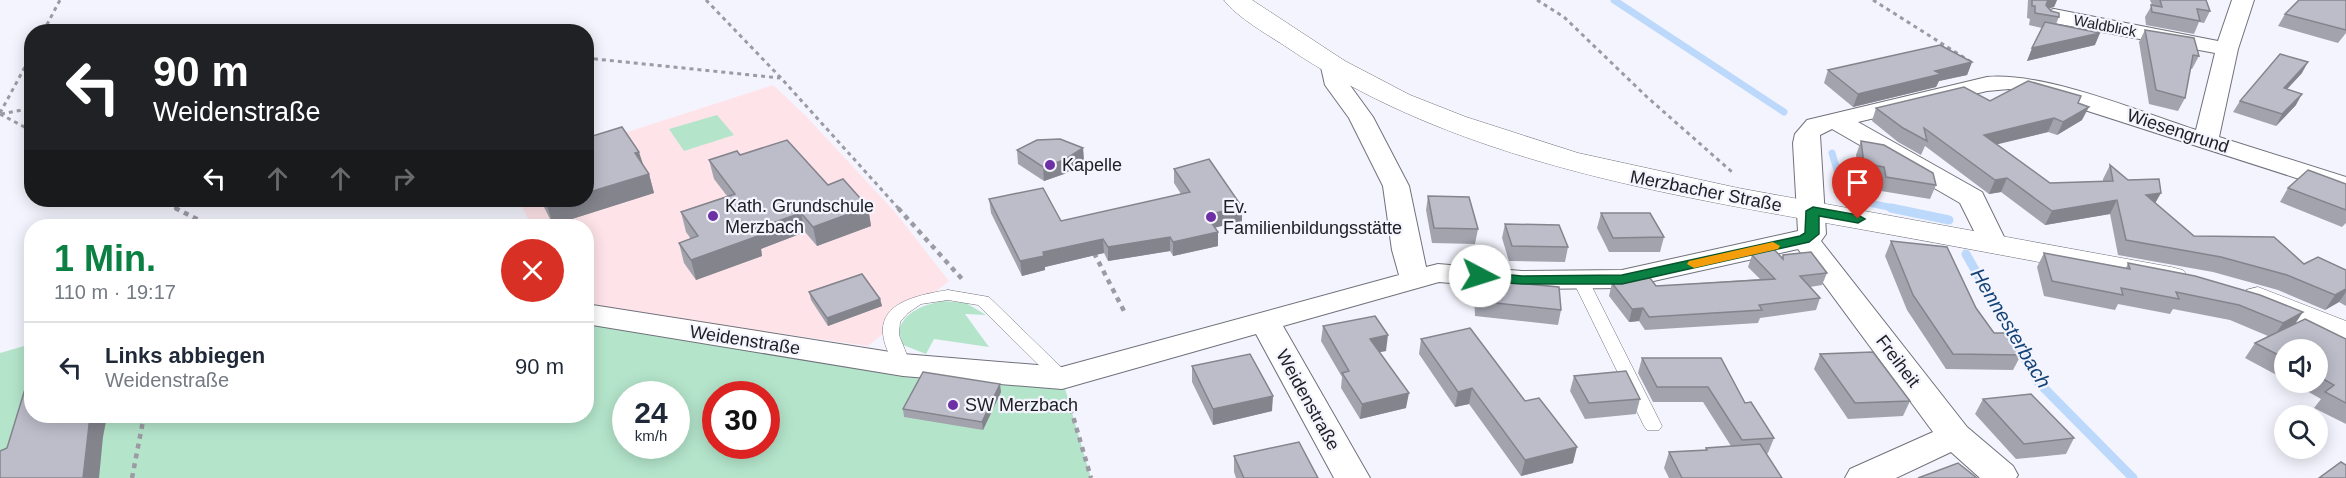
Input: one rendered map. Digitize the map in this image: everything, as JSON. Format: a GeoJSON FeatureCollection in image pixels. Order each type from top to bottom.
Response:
{"type":"FeatureCollection","features":[{"type":"Feature","properties":{"kind":"main road","name":"Merzbacher Straße"},"geometry":{"type":"LineString","coordinates":[[1236,0],[1333,67],[1400,101],[1562,160],[1809,225],[1993,243],[2198,282]]}},
{"type":"Feature","properties":{"kind":"main road"},"geometry":{"type":"LineString","coordinates":[[2233,290],[2346,335]]}},
{"type":"Feature","properties":{"kind":"street"},"geometry":{"type":"LineString","coordinates":[[2206,140],[2227,49],[2244,0]]}},
{"type":"Feature","properties":{"kind":"street","name":"Waldblick"},"geometry":{"type":"LineString","coordinates":[[2054,16],[2227,49]]}},
{"type":"Feature","properties":{"kind":"street"},"geometry":{"type":"LineString","coordinates":[[1333,67],[1337,85],[1361,117],[1396,186],[1406,250],[1414,277]]}},
{"type":"Feature","properties":{"kind":"street","name":"Wiesengrund"},"geometry":{"type":"LineString","coordinates":[[1809,225],[1806,145],[1808,134],[1816,125],[1987,84],[2009,82],[2043,89],[2346,186]]}},
{"type":"Feature","properties":{"kind":"street"},"geometry":{"type":"LineString","coordinates":[[1835,120],[1972,198],[1993,243]]}},
{"type":"Feature","properties":{"kind":"street","name":"Weidenstraße"},"geometry":{"type":"LineString","coordinates":[[594,315],[903,365],[1062,378],[1414,277],[1438,273],[1522,280],[1622,279],[1809,225]]}},
{"type":"Feature","properties":{"kind":"street","name":"Freiheit"},"geometry":{"type":"LineString","coordinates":[[1809,225],[1955,436],[2000,475]]}},
{"type":"Feature","properties":{"kind":"street","name":"Weidenstraße"},"geometry":{"type":"LineString","coordinates":[[1264,321],[1352,478]]}},
{"type":"Feature","properties":{"kind":"street"},"geometry":{"type":"LineString","coordinates":[[1863,478],[1955,436]]}},
{"type":"Feature","properties":{"kind":"lane"},"geometry":{"type":"LineString","coordinates":[[1580,279],[1653,426]]}},
{"type":"Feature","properties":{"kind":"lane"},"geometry":{"type":"LineString","coordinates":[[903,365],[891,335],[892,321],[902,309],[917,300],[933,296],[963,296],[983,301],[1062,378]]}},
{"type":"Feature","properties":{"kind":"path"},"geometry":{"type":"LineString","coordinates":[[48,24],[60,0]]}},
{"type":"Feature","properties":{"kind":"path"},"geometry":{"type":"LineString","coordinates":[[706,0],[781,78],[983,301]]}},
{"type":"Feature","properties":{"kind":"path"},"geometry":{"type":"LineString","coordinates":[[1537,0],[1564,17],[1647,97],[1732,172],[1738,181]]}},
{"type":"Feature","properties":{"kind":"path"},"geometry":{"type":"LineString","coordinates":[[1873,0],[1973,63],[2009,82]]}},
{"type":"Feature","properties":{"kind":"path"},"geometry":{"type":"LineString","coordinates":[[594,59],[781,78]]}},
{"type":"Feature","properties":{"kind":"path"},"geometry":{"type":"LineString","coordinates":[[0,114],[24,69]]}},
{"type":"Feature","properties":{"kind":"path"},"geometry":{"type":"LineString","coordinates":[[0,114],[24,110]]}},
{"type":"Feature","properties":{"kind":"path"},"geometry":{"type":"LineString","coordinates":[[0,114],[24,127]]}},
{"type":"Feature","properties":{"kind":"path"},"geometry":{"type":"LineString","coordinates":[[174,207],[197,219]]}},
{"type":"Feature","properties":{"kind":"path"},"geometry":{"type":"LineString","coordinates":[[1089,242],[1124,311]]}},
{"type":"Feature","properties":{"kind":"path"},"geometry":{"type":"LineString","coordinates":[[1062,378],[1091,478]]}},
{"type":"Feature","properties":{"kind":"path"},"geometry":{"type":"LineString","coordinates":[[132,478],[143,423]]}},
{"type":"Feature","properties":{"kind":"shaded area","name":"Kath. Grundschule Merzbach"},"geometry":{"type":"Polygon","coordinates":[[[773,85],[806,116],[895,212],[949,281],[868,346],[594,307],[594,219],[528,219],[522,207],[594,207],[594,143],[773,85]]]}},
{"type":"Feature","properties":{"kind":"green space"},"geometry":{"type":"Polygon","coordinates":[[[717,115],[734,135],[684,151],[669,129],[717,115]]]}},
{"type":"Feature","properties":{"kind":"green space"},"geometry":{"type":"Polygon","coordinates":[[[944,301],[966,303],[986,315],[965,314],[989,347],[934,339],[926,354],[903,345],[899,331],[905,318],[916,310],[944,301]]]}},
{"type":"Feature","properties":{"kind":"green space"},"geometry":{"type":"Polygon","coordinates":[[[594,315],[1062,378],[1091,478],[0,478],[0,353],[24,346],[24,423],[594,423],[594,315]]]}},
{"type":"Feature","properties":{"kind":"building"},"geometry":{"type":"Polygon","coordinates":[[[2032,0],[2048,0],[2046,5],[2051,11],[2059,13],[2059,17],[2035,13],[2032,0]]]}},
{"type":"Feature","properties":{"kind":"building"},"geometry":{"type":"Polygon","coordinates":[[[2160,0],[2206,0],[2210,11],[2197,9],[2200,21],[2152,12],[2151,5],[2162,7],[2160,0]]]}},
{"type":"Feature","properties":{"kind":"building"},"geometry":{"type":"Polygon","coordinates":[[[2299,0],[2346,0],[2346,30],[2285,14],[2299,0]]]}},
{"type":"Feature","properties":{"kind":"building"},"geometry":{"type":"Polygon","coordinates":[[[2045,22],[2100,33],[2032,48],[2045,22]]]}},
{"type":"Feature","properties":{"kind":"building"},"geometry":{"type":"Polygon","coordinates":[[[2145,30],[2194,38],[2199,56],[2193,55],[2185,98],[2156,90],[2145,30]]]}},
{"type":"Feature","properties":{"kind":"building"},"geometry":{"type":"Polygon","coordinates":[[[1940,45],[1972,62],[1935,71],[1941,74],[1858,94],[1828,70],[1940,45]]]}},
{"type":"Feature","properties":{"kind":"building"},"geometry":{"type":"Polygon","coordinates":[[[2280,54],[2308,62],[2284,88],[2302,94],[2282,114],[2240,101],[2280,54]]]}},
{"type":"Feature","properties":{"kind":"building"},"geometry":{"type":"Polygon","coordinates":[[[2028,81],[2081,96],[2078,103],[2089,107],[2063,122],[2054,118],[1984,135],[2050,183],[2113,181],[2110,165],[2128,180],[2159,179],[2161,193],[2146,195],[2194,236],[2274,237],[2304,264],[2318,257],[2346,270],[2346,289],[2335,295],[2287,275],[2221,257],[2126,240],[2117,200],[2052,211],[2007,178],[1995,180],[1924,128],[1927,141],[1903,128],[1876,108],[1964,87],[1990,101],[2028,81]]]}},
{"type":"Feature","properties":{"kind":"building"},"geometry":{"type":"Polygon","coordinates":[[[622,127],[639,152],[635,153],[649,174],[594,191],[594,136],[622,127]]]}},
{"type":"Feature","properties":{"kind":"building"},"geometry":{"type":"Polygon","coordinates":[[[1060,139],[1083,148],[1064,160],[1043,167],[1017,150],[1037,140],[1060,139]]]}},
{"type":"Feature","properties":{"kind":"building"},"geometry":{"type":"Polygon","coordinates":[[[787,140],[828,185],[843,179],[868,207],[813,227],[801,213],[753,230],[758,236],[691,260],[679,243],[698,236],[681,212],[735,194],[709,160],[737,151],[740,155],[787,140]]]}},
{"type":"Feature","properties":{"kind":"building"},"geometry":{"type":"Polygon","coordinates":[[[1861,141],[1884,145],[1933,173],[1936,185],[1886,177],[1884,167],[1864,164],[1861,141]]]}},
{"type":"Feature","properties":{"kind":"building"},"geometry":{"type":"Polygon","coordinates":[[[1209,159],[1242,207],[1206,215],[1218,232],[1173,242],[1170,237],[1108,247],[1103,239],[1043,252],[1044,256],[1020,261],[989,199],[1043,188],[1061,221],[1190,192],[1174,169],[1209,159]]]}},
{"type":"Feature","properties":{"kind":"building"},"geometry":{"type":"Polygon","coordinates":[[[2308,170],[2346,184],[2346,210],[2288,188],[2308,170]]]}},
{"type":"Feature","properties":{"kind":"building"},"geometry":{"type":"Polygon","coordinates":[[[1428,196],[1469,197],[1478,229],[1434,228],[1428,196]]]}},
{"type":"Feature","properties":{"kind":"building"},"geometry":{"type":"Polygon","coordinates":[[[1601,213],[1650,213],[1664,237],[1613,238],[1601,213]]]}},
{"type":"Feature","properties":{"kind":"building"},"geometry":{"type":"Polygon","coordinates":[[[1505,224],[1559,225],[1568,247],[1512,246],[1505,224]]]}},
{"type":"Feature","properties":{"kind":"building"},"geometry":{"type":"Polygon","coordinates":[[[1891,241],[1947,247],[1976,308],[1994,333],[2004,333],[2021,355],[1953,354],[1913,295],[1891,241]]]}},
{"type":"Feature","properties":{"kind":"building"},"geometry":{"type":"Polygon","coordinates":[[[1771,246],[1783,259],[1783,255],[1811,252],[1827,273],[1800,276],[1820,298],[1759,305],[1762,310],[1649,317],[1643,308],[1632,309],[1612,283],[1650,278],[1656,286],[1775,279],[1752,255],[1759,248],[1771,246]]]}},
{"type":"Feature","properties":{"kind":"building"},"geometry":{"type":"Polygon","coordinates":[[[2044,253],[2130,269],[2128,263],[2195,276],[2260,295],[2303,312],[2283,323],[2239,305],[2176,292],[2179,299],[2121,288],[2123,295],[2052,281],[2044,253]]]}},
{"type":"Feature","properties":{"kind":"building"},"geometry":{"type":"Polygon","coordinates":[[[862,274],[880,299],[827,318],[809,292],[862,274]]]}},
{"type":"Feature","properties":{"kind":"building"},"geometry":{"type":"Polygon","coordinates":[[[1476,279],[1559,287],[1561,310],[1477,301],[1476,279]]]}},
{"type":"Feature","properties":{"kind":"building"},"geometry":{"type":"Polygon","coordinates":[[[1375,316],[1388,335],[1370,339],[1409,393],[1362,404],[1342,373],[1349,371],[1323,326],[1375,316]]]}},
{"type":"Feature","properties":{"kind":"building"},"geometry":{"type":"Polygon","coordinates":[[[2305,319],[2346,339],[2346,403],[2327,393],[2334,385],[2328,382],[2328,339],[2274,339],[2274,353],[2255,343],[2305,319]]]}},
{"type":"Feature","properties":{"kind":"building"},"geometry":{"type":"Polygon","coordinates":[[[1470,328],[1525,401],[1539,398],[1577,447],[1525,460],[1472,388],[1458,392],[1421,339],[1470,328]]]}},
{"type":"Feature","properties":{"kind":"building"},"geometry":{"type":"Polygon","coordinates":[[[1873,352],[1910,401],[1855,403],[1820,354],[1873,352]]]}},
{"type":"Feature","properties":{"kind":"building"},"geometry":{"type":"Polygon","coordinates":[[[1250,354],[1273,396],[1213,409],[1192,366],[1250,354]]]}},
{"type":"Feature","properties":{"kind":"building"},"geometry":{"type":"Polygon","coordinates":[[[1642,358],[1721,358],[1745,403],[1751,402],[1774,438],[1742,440],[1708,387],[1657,387],[1642,358]]]}},
{"type":"Feature","properties":{"kind":"building"},"geometry":{"type":"Polygon","coordinates":[[[1626,371],[1640,399],[1589,403],[1574,376],[1626,371]]]}},
{"type":"Feature","properties":{"kind":"building","name":"SW Merzbach"},"geometry":{"type":"Polygon","coordinates":[[[923,372],[1000,384],[982,422],[903,409],[923,372]]]}},
{"type":"Feature","properties":{"kind":"building"},"geometry":{"type":"Polygon","coordinates":[[[24,392],[24,423],[89,423],[83,478],[0,478],[0,451],[7,448],[24,392]]]}},
{"type":"Feature","properties":{"kind":"building"},"geometry":{"type":"Polygon","coordinates":[[[2031,394],[2074,438],[2024,444],[1983,399],[2031,394]]]}},
{"type":"Feature","properties":{"kind":"building"},"geometry":{"type":"Polygon","coordinates":[[[1299,442],[1318,478],[1244,478],[1234,456],[1299,442]]]}},
{"type":"Feature","properties":{"kind":"building"},"geometry":{"type":"Polygon","coordinates":[[[1760,444],[1782,478],[1682,478],[1669,452],[1707,450],[1706,448],[1760,444]]]}},
{"type":"Feature","properties":{"kind":"building"},"geometry":{"type":"Polygon","coordinates":[[[2341,462],[2346,465],[2346,478],[2319,478],[2341,462]]]}},
{"type":"Feature","properties":{"kind":"building"},"geometry":{"type":"Polygon","coordinates":[[[1958,463],[1977,478],[1918,478],[1958,463]]]}},
{"type":"Feature","properties":{"kind":"waterway","name":"Hennesterbach"},"geometry":{"type":"LineString","coordinates":[[1614,0],[1784,112]]}},
{"type":"Feature","properties":{"kind":"waterway","name":"Hennesterbach"},"geometry":{"type":"LineString","coordinates":[[1832,153],[1845,198],[1898,209]]}},
{"type":"Feature","properties":{"kind":"waterway","name":"Hennesterbach"},"geometry":{"type":"LineString","coordinates":[[1891,208],[1949,220]]}},
{"type":"Feature","properties":{"kind":"waterway","name":"Hennesterbach"},"geometry":{"type":"LineString","coordinates":[[1966,254],[2038,382],[2133,478]]}},
{"type":"Feature","properties":{"kind":"slow traffic"},"geometry":{"type":"LineString","coordinates":[[1694,264],[1773,246]]}},
{"type":"Feature","properties":{"kind":"place","name":"Kapelle"},"geometry":{"type":"Point","coordinates":[1050,165]}},
{"type":"Feature","properties":{"kind":"place","name":"Kath. Grundschule Merzbach"},"geometry":{"type":"Point","coordinates":[713,216]}},
{"type":"Feature","properties":{"kind":"place","name":"Ev. Familienbildungsstätte"},"geometry":{"type":"Point","coordinates":[1211,217]}},
{"type":"Feature","properties":{"kind":"place","name":"SW Merzbach"},"geometry":{"type":"Point","coordinates":[953,405]}},
{"type":"Feature","properties":{"kind":"route"},"geometry":{"type":"LineString","coordinates":[[1480,276],[1522,280],[1622,279],[1805,239],[1812,234],[1813,211],[1858,219]]}}]}
